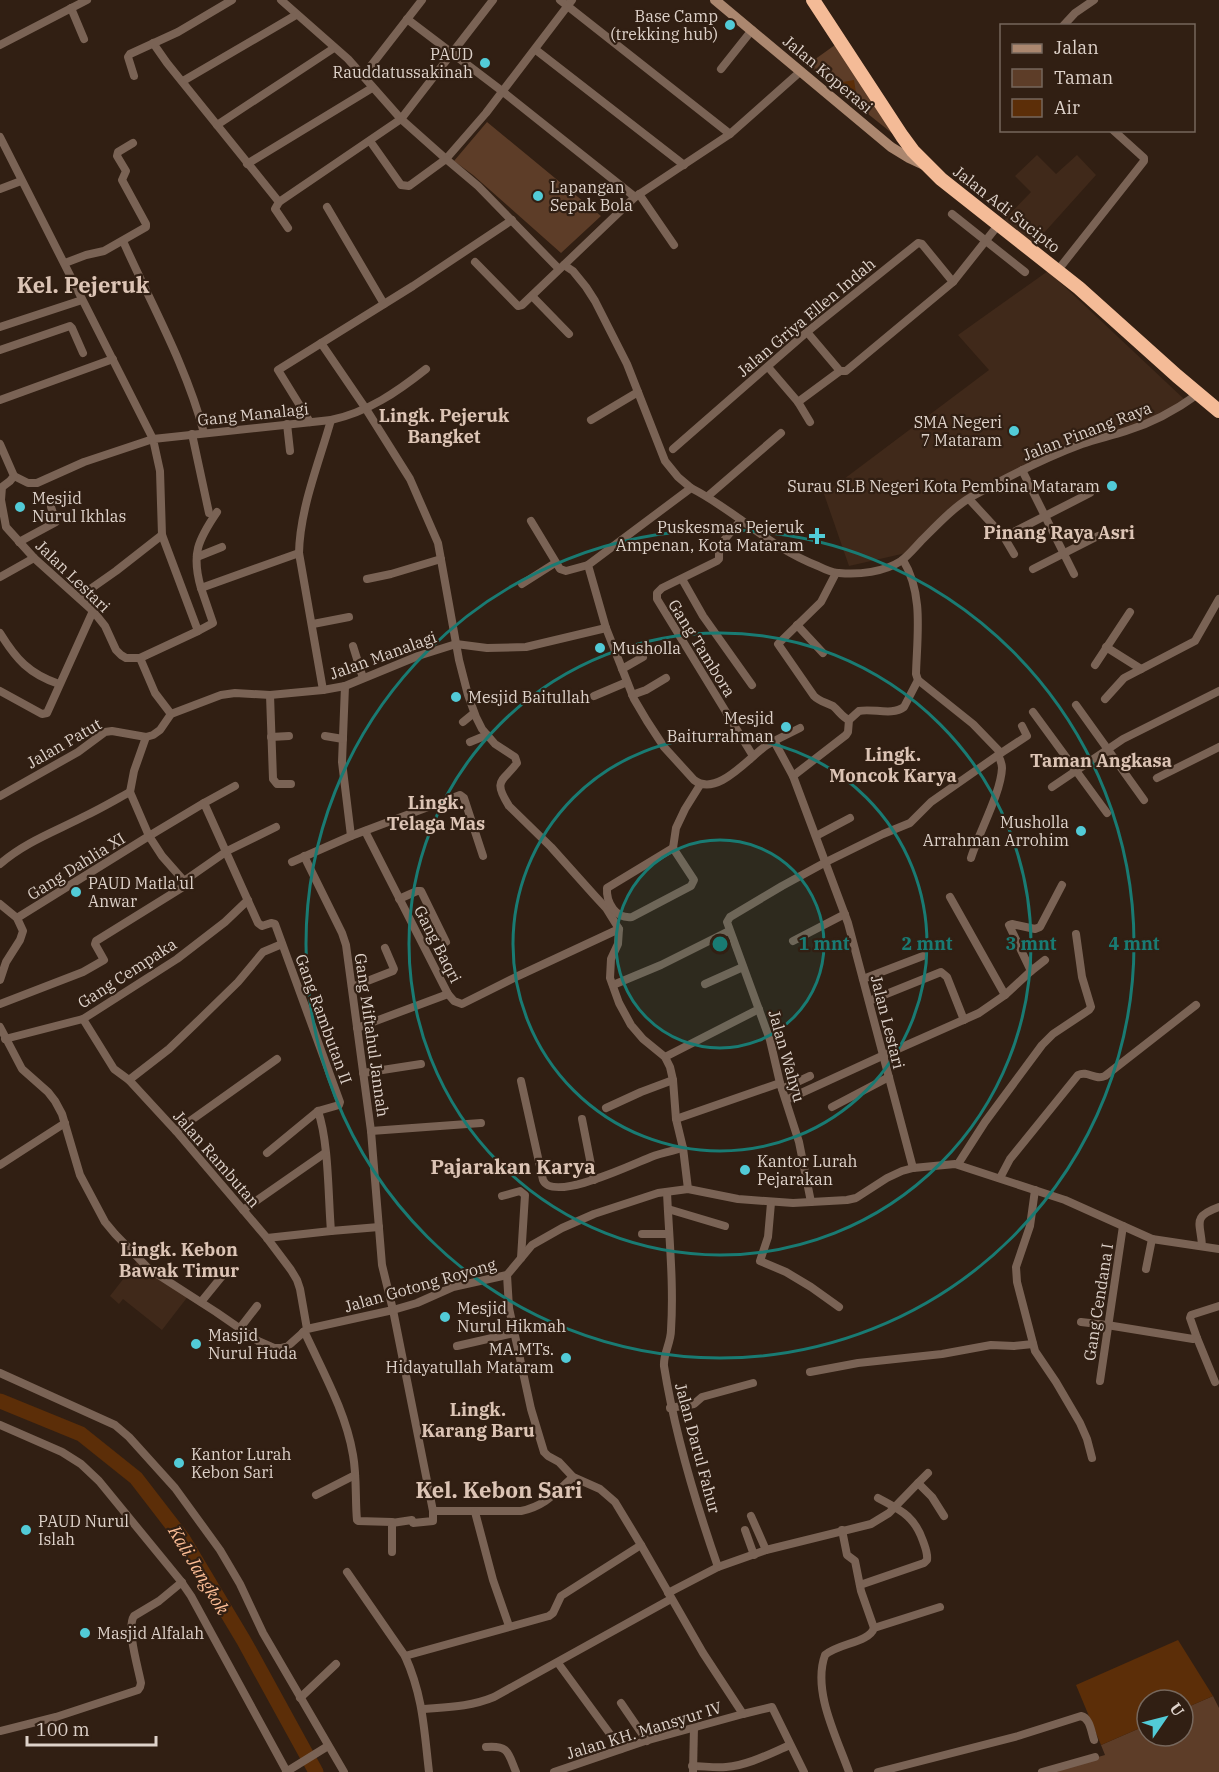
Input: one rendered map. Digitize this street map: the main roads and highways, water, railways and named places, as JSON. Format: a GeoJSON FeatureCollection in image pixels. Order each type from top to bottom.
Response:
{"type":"FeatureCollection","features":[{"type":"Feature","properties":{"kind":"highway","name":"Jalan Adi Sucipto"},"geometry":{"type":"LineString","coordinates":[[813,0],[902,136],[926,165],[992,234],[1058,270],[1104,309],[1191,399],[1219,411]]}},
{"type":"Feature","properties":{"kind":"highway"},"geometry":{"type":"LineString","coordinates":[[891,147],[902,136]]}},
{"type":"Feature","properties":{"kind":"water"},"geometry":{"type":"Polygon","coordinates":[[[854,80],[856,93],[846,97],[843,82],[854,80]]]}},
{"type":"Feature","properties":{"kind":"water"},"geometry":{"type":"Polygon","coordinates":[[[1178,1640],[1213,1696],[1195,1704],[1195,1688],[1135,1688],[1135,1730],[1101,1745],[1076,1685],[1178,1640]]]}},
{"type":"Feature","properties":{"kind":"waterway","name":"Kali Jangkok"},"geometry":{"type":"LineString","coordinates":[[0,1401],[81,1434],[136,1478],[183,1539],[244,1641],[316,1772]]}},
{"type":"Feature","properties":{"kind":"place","name":"Base Camp (trekking hub)"},"geometry":{"type":"Point","coordinates":[730,25]}},
{"type":"Feature","properties":{"kind":"place","name":"PAUD Rauddatussakinah"},"geometry":{"type":"Point","coordinates":[485,63]}},
{"type":"Feature","properties":{"kind":"place","name":"Lapangan Sepak Bola"},"geometry":{"type":"Point","coordinates":[538,196]}},
{"type":"Feature","properties":{"kind":"place","name":"SMA Negeri 7 Mataram"},"geometry":{"type":"Point","coordinates":[1014,431]}},
{"type":"Feature","properties":{"kind":"place","name":"Surau SLB Negeri Kota Pembina Mataram"},"geometry":{"type":"Point","coordinates":[1112,486]}},
{"type":"Feature","properties":{"kind":"place","name":"Mesjid Nurul Ikhlas"},"geometry":{"type":"Point","coordinates":[20,507]}},
{"type":"Feature","properties":{"kind":"place","name":"Puskesmas Pejeruk Ampenan, Kota Mataram"},"geometry":{"type":"Point","coordinates":[817,536]}},
{"type":"Feature","properties":{"kind":"place","name":"Musholla"},"geometry":{"type":"Point","coordinates":[600,648]}},
{"type":"Feature","properties":{"kind":"place","name":"Mesjid Baitullah"},"geometry":{"type":"Point","coordinates":[456,697]}},
{"type":"Feature","properties":{"kind":"place","name":"Mesjid Baiturrahman"},"geometry":{"type":"Point","coordinates":[786,727]}},
{"type":"Feature","properties":{"kind":"place","name":"Musholla Arrahman Arrohim"},"geometry":{"type":"Point","coordinates":[1081,831]}},
{"type":"Feature","properties":{"kind":"place","name":"PAUD Matla'ul Anwar"},"geometry":{"type":"Point","coordinates":[76,892]}},
{"type":"Feature","properties":{"kind":"place","name":"Kantor Lurah Pejarakan"},"geometry":{"type":"Point","coordinates":[745,1170]}},
{"type":"Feature","properties":{"kind":"place","name":"Mesjid Nurul Hikmah"},"geometry":{"type":"Point","coordinates":[445,1317]}},
{"type":"Feature","properties":{"kind":"place","name":"Masjid Nurul Huda"},"geometry":{"type":"Point","coordinates":[196,1344]}},
{"type":"Feature","properties":{"kind":"place","name":"MA.MTs. Hidayatullah Mataram"},"geometry":{"type":"Point","coordinates":[566,1358]}},
{"type":"Feature","properties":{"kind":"place","name":"Kantor Lurah Kebon Sari"},"geometry":{"type":"Point","coordinates":[179,1463]}},
{"type":"Feature","properties":{"kind":"place","name":"PAUD Nurul Islah"},"geometry":{"type":"Point","coordinates":[26,1530]}},
{"type":"Feature","properties":{"kind":"place","name":"Masjid Alfalah"},"geometry":{"type":"Point","coordinates":[85,1633]}},
{"type":"Feature","properties":{"kind":"district","name":"Kel. Pejeruk"},"geometry":{"type":"Point","coordinates":[83,284]}},
{"type":"Feature","properties":{"kind":"district","name":"Lingk. Pejeruk Bangket"},"geometry":{"type":"Point","coordinates":[444,425]}},
{"type":"Feature","properties":{"kind":"district","name":"Pinang Raya Asri"},"geometry":{"type":"Point","coordinates":[1059,532]}},
{"type":"Feature","properties":{"kind":"district","name":"Taman Angkasa"},"geometry":{"type":"Point","coordinates":[1101,760]}},
{"type":"Feature","properties":{"kind":"district","name":"Lingk. Moncok Karya"},"geometry":{"type":"Point","coordinates":[893,764]}},
{"type":"Feature","properties":{"kind":"district","name":"Lingk. Telaga Mas"},"geometry":{"type":"Point","coordinates":[436,812]}},
{"type":"Feature","properties":{"kind":"district","name":"Pajarakan Karya"},"geometry":{"type":"Point","coordinates":[513,1166]}},
{"type":"Feature","properties":{"kind":"district","name":"Lingk. Kebon Bawak Timur"},"geometry":{"type":"Point","coordinates":[179,1259]}},
{"type":"Feature","properties":{"kind":"district","name":"Lingk. Karang Baru"},"geometry":{"type":"Point","coordinates":[478,1419]}},
{"type":"Feature","properties":{"kind":"district","name":"Kel. Kebon Sari"},"geometry":{"type":"Point","coordinates":[499,1489]}}]}
